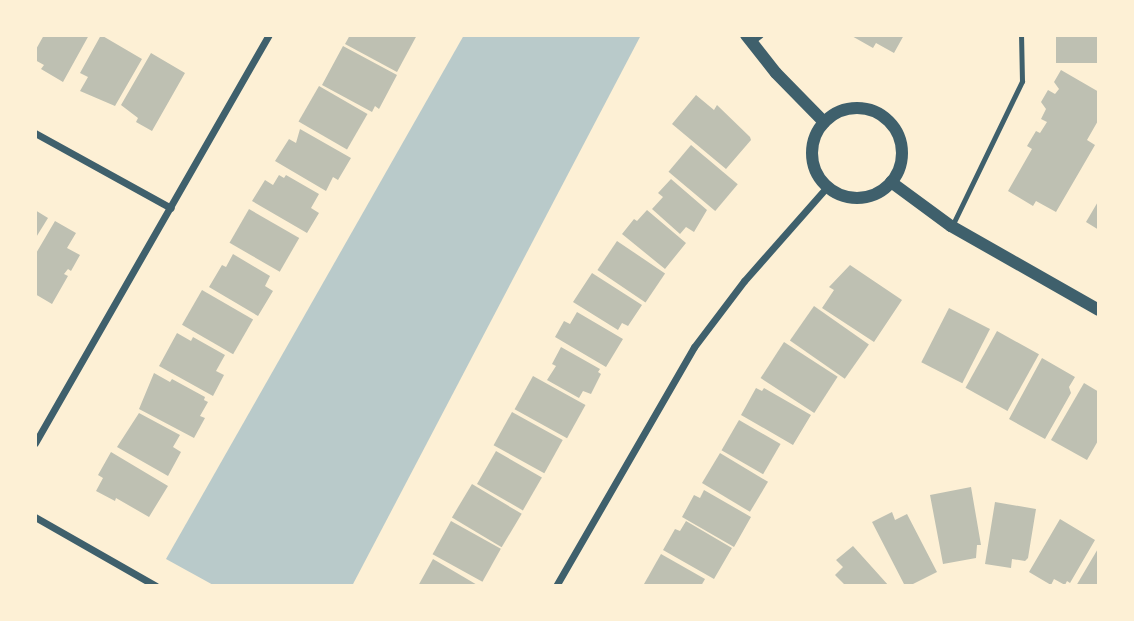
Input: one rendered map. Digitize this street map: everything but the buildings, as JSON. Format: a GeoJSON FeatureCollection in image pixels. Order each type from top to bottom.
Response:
{"type":"FeatureCollection","features":[{"type":"Feature","properties":{"kind":"street"},"geometry":{"type":"LineString","coordinates":[[35,443],[270,35]]}},
{"type":"Feature","properties":{"kind":"street"},"geometry":{"type":"LineString","coordinates":[[753,37],[776,73],[824,122]]}},
{"type":"Feature","properties":{"kind":"street"},"geometry":{"type":"LineString","coordinates":[[861,108],[886,118],[895,128],[902,154],[900,167],[891,182],[869,196],[855,198],[827,187],[813,162],[812,148],[824,122],[847,109],[861,108]]}},
{"type":"Feature","properties":{"kind":"street"},"geometry":{"type":"LineString","coordinates":[[35,133],[171,208]]}},
{"type":"Feature","properties":{"kind":"street"},"geometry":{"type":"LineString","coordinates":[[891,182],[951,226],[1099,310]]}},
{"type":"Feature","properties":{"kind":"street"},"geometry":{"type":"LineString","coordinates":[[556,586],[694,346],[744,281],[827,187]]}},
{"type":"Feature","properties":{"kind":"street"},"geometry":{"type":"LineString","coordinates":[[35,517],[156,586]]}},
{"type":"Feature","properties":{"kind":"lane"},"geometry":{"type":"LineString","coordinates":[[951,226],[1022,81],[1021,35]]}},
{"type":"Feature","properties":{"kind":"shaded area"},"geometry":{"type":"Polygon","coordinates":[[[464,35],[641,35],[352,586],[215,586],[166,559],[464,35]]]}}]}
